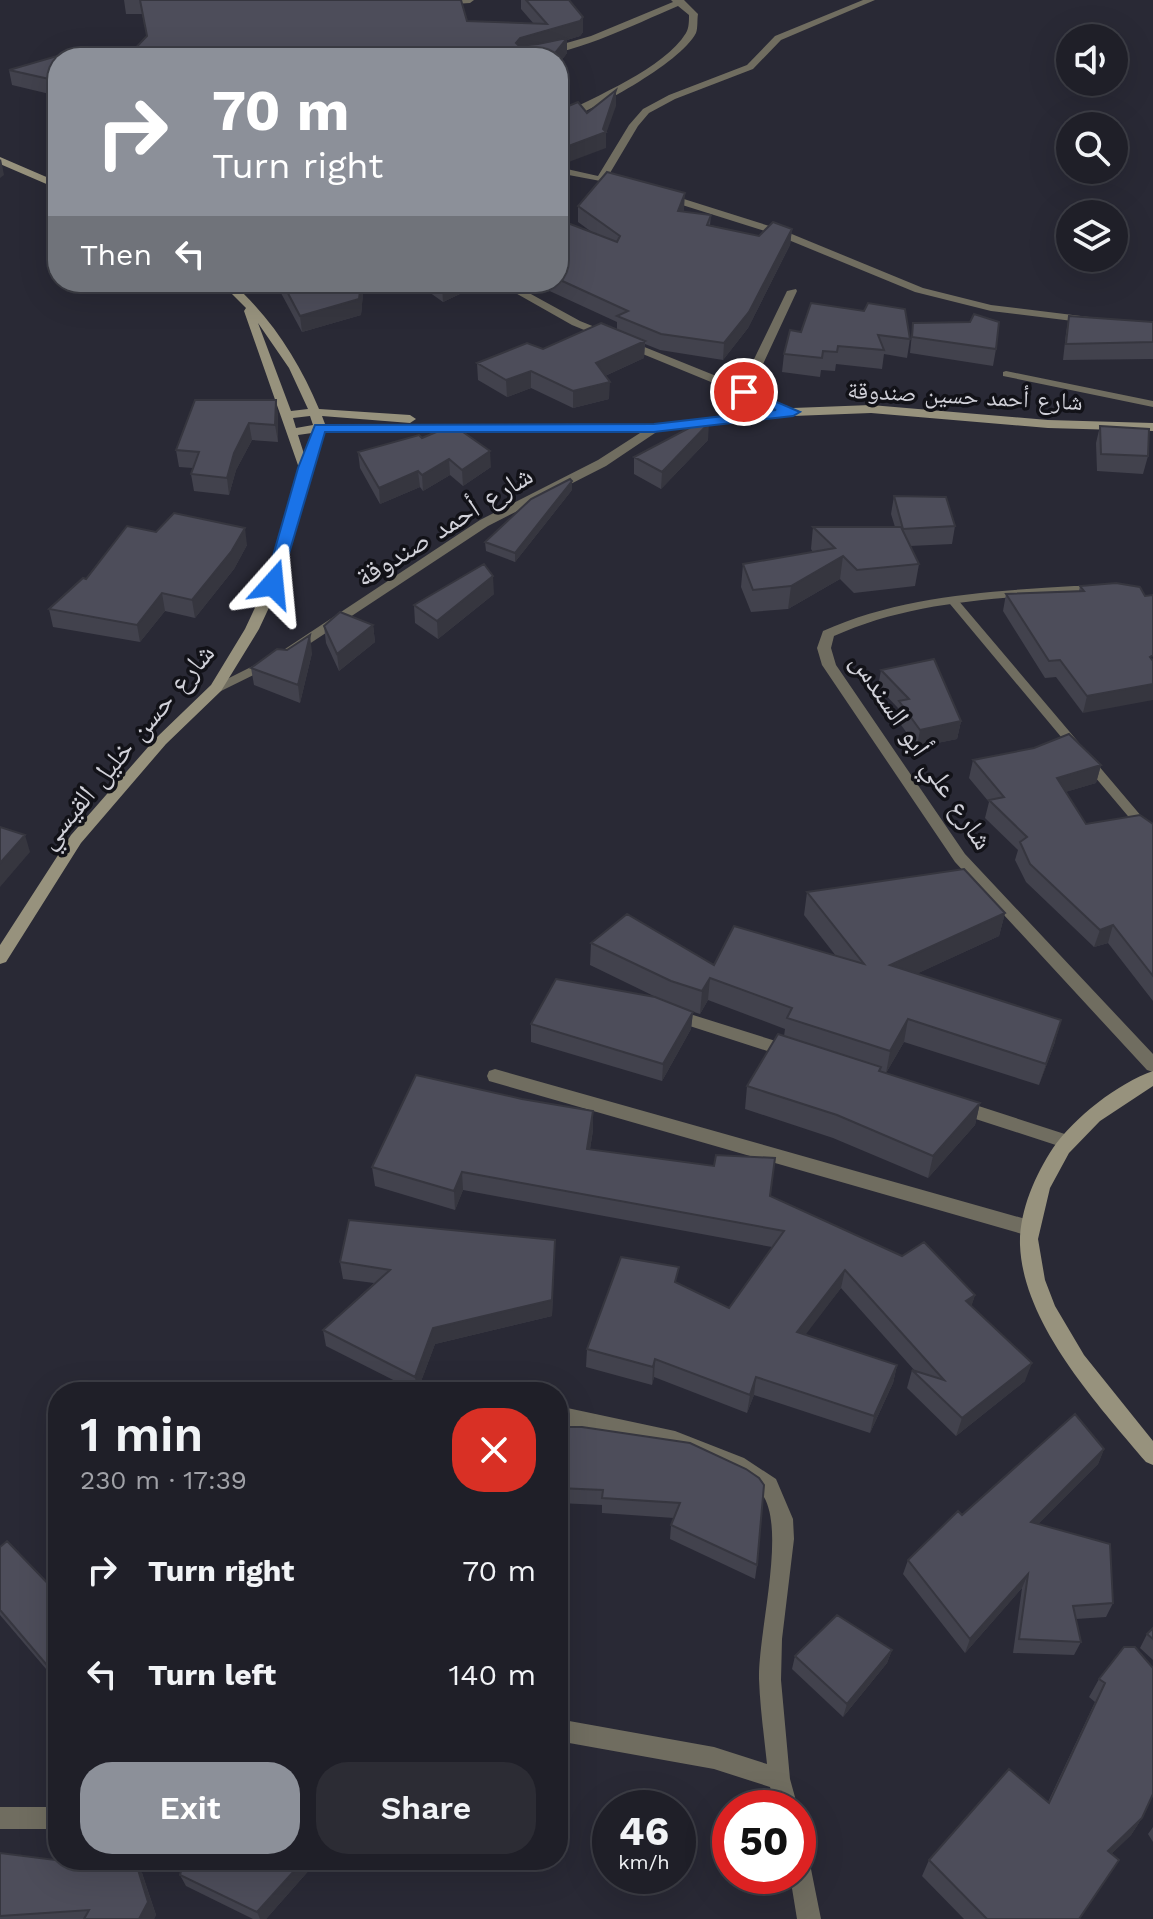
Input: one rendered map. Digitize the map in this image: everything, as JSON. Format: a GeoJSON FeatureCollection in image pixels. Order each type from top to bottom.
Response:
{"type":"FeatureCollection","features":[{"type":"Feature","properties":{"kind":"main road"},"geometry":{"type":"LineString","coordinates":[[0,160],[48,182]]}},
{"type":"Feature","properties":{"kind":"main road"},"geometry":{"type":"LineString","coordinates":[[238,292],[246,298],[303,382],[320,428]]}},
{"type":"Feature","properties":{"kind":"main road"},"geometry":{"type":"LineString","coordinates":[[246,298],[263,363],[287,415],[298,458],[305,468]]}},
{"type":"Feature","properties":{"kind":"main road","name":"شارع أحمد حسين صندوقة"},"geometry":{"type":"LineString","coordinates":[[291,432],[320,428],[439,426],[654,428],[793,412],[901,411],[1020,422],[1153,427]]}},
{"type":"Feature","properties":{"kind":"main road","name":"شارع أحمد حسين صندوقة"},"geometry":{"type":"LineString","coordinates":[[287,415],[315,412],[389,416],[439,426]]}},
{"type":"Feature","properties":{"kind":"main road","name":"شارع حسن خليل القيسي"},"geometry":{"type":"LineString","coordinates":[[0,958],[76,839],[161,741],[216,688],[252,629],[273,584],[305,468],[320,428]]}},
{"type":"Feature","properties":{"kind":"main road"},"geometry":{"type":"LineString","coordinates":[[1153,1078],[1086,1122],[1068,1142],[1043,1182],[1029,1228],[1035,1273],[1062,1335],[1080,1365],[1153,1456]]}},
{"type":"Feature","properties":{"kind":"street"},"geometry":{"type":"LineString","coordinates":[[427,2],[470,0]]}},
{"type":"Feature","properties":{"kind":"street"},"geometry":{"type":"LineString","coordinates":[[602,178],[646,111],[672,97],[750,67],[778,38],[871,0]]}},
{"type":"Feature","properties":{"kind":"street"},"geometry":{"type":"LineString","coordinates":[[559,48],[594,38],[678,1],[692,16],[693,28],[674,53],[637,79],[568,115]]}},
{"type":"Feature","properties":{"kind":"street"},"geometry":{"type":"LineString","coordinates":[[568,172],[630,187]]}},
{"type":"Feature","properties":{"kind":"street"},"geometry":{"type":"LineString","coordinates":[[645,191],[778,232],[919,290],[991,308],[1098,321]]}},
{"type":"Feature","properties":{"kind":"street"},"geometry":{"type":"LineString","coordinates":[[744,392],[792,291]]}},
{"type":"Feature","properties":{"kind":"street"},"geometry":{"type":"LineString","coordinates":[[519,292],[576,323],[793,412]]}},
{"type":"Feature","properties":{"kind":"street","name":"شارع أحمد صندوقة"},"geometry":{"type":"LineString","coordinates":[[216,688],[278,658],[484,523],[602,463],[654,428]]}},
{"type":"Feature","properties":{"kind":"street","name":"شارع علي أبو السندس"},"geometry":{"type":"LineString","coordinates":[[1121,592],[1081,590],[954,602],[843,624],[824,640],[829,665],[960,858],[1153,1065]]}},
{"type":"Feature","properties":{"kind":"street"},"geometry":{"type":"LineString","coordinates":[[664,1011],[814,1060]]}},
{"type":"Feature","properties":{"kind":"street"},"geometry":{"type":"LineString","coordinates":[[495,1076],[1029,1228]]}},
{"type":"Feature","properties":{"kind":"street"},"geometry":{"type":"LineString","coordinates":[[948,1103],[1068,1142]]}},
{"type":"Feature","properties":{"kind":"street"},"geometry":{"type":"LineString","coordinates":[[568,1417],[675,1440],[737,1464],[769,1486],[783,1519],[784,1539],[771,1639],[773,1722],[782,1790]]}},
{"type":"Feature","properties":{"kind":"street"},"geometry":{"type":"LineString","coordinates":[[568,1732],[714,1758],[779,1779]]}},
{"type":"Feature","properties":{"kind":"street"},"geometry":{"type":"LineString","coordinates":[[0,1818],[48,1818]]}},
{"type":"Feature","properties":{"kind":"street"},"geometry":{"type":"LineString","coordinates":[[804,1894],[809,1919]]}},
{"type":"Feature","properties":{"kind":"lane"},"geometry":{"type":"LineString","coordinates":[[1006,374],[1153,404]]}},
{"type":"Feature","properties":{"kind":"lane"},"geometry":{"type":"LineString","coordinates":[[954,602],[1153,838]]}},
{"type":"Feature","properties":{"kind":"building"},"geometry":{"type":"Polygon","coordinates":[[[140,0],[461,0],[467,21],[547,24],[526,0],[569,0],[583,17],[580,21],[520,38],[516,43],[519,46],[567,38],[559,48],[136,48],[147,36],[140,0]]]}},
{"type":"Feature","properties":{"kind":"building"},"geometry":{"type":"Polygon","coordinates":[[[48,59],[48,79],[9,70],[48,59]]]}},
{"type":"Feature","properties":{"kind":"building"},"geometry":{"type":"Polygon","coordinates":[[[616,90],[603,129],[606,132],[568,146],[568,106],[578,102],[587,113],[616,90]]]}},
{"type":"Feature","properties":{"kind":"building"},"geometry":{"type":"Polygon","coordinates":[[[607,172],[685,193],[678,211],[711,215],[707,225],[759,236],[773,222],[792,229],[749,312],[724,343],[661,334],[617,316],[628,311],[568,284],[568,223],[617,242],[620,236],[578,206],[607,172]]]}},
{"type":"Feature","properties":{"kind":"building"},"geometry":{"type":"Polygon","coordinates":[[[287,292],[360,292],[359,299],[300,316],[287,292]]]}},
{"type":"Feature","properties":{"kind":"building"},"geometry":{"type":"Polygon","coordinates":[[[811,303],[864,311],[868,303],[905,309],[910,339],[878,335],[884,350],[838,346],[837,352],[823,351],[822,358],[784,354],[790,330],[801,332],[811,303]]]}},
{"type":"Feature","properties":{"kind":"building"},"geometry":{"type":"Polygon","coordinates":[[[974,314],[999,322],[996,349],[912,337],[913,323],[970,322],[974,314]]]}},
{"type":"Feature","properties":{"kind":"building"},"geometry":{"type":"Polygon","coordinates":[[[1069,316],[1153,322],[1153,342],[1066,344],[1069,316]]]}},
{"type":"Feature","properties":{"kind":"building"},"geometry":{"type":"Polygon","coordinates":[[[601,323],[645,341],[596,363],[610,382],[573,391],[531,371],[506,380],[477,363],[527,343],[543,349],[601,323]]]}},
{"type":"Feature","properties":{"kind":"building"},"geometry":{"type":"Polygon","coordinates":[[[195,400],[276,400],[275,425],[249,423],[234,453],[227,478],[191,474],[199,452],[176,450],[195,400]]]}},
{"type":"Feature","properties":{"kind":"building"},"geometry":{"type":"Polygon","coordinates":[[[706,419],[709,423],[662,472],[634,457],[706,419]]]}},
{"type":"Feature","properties":{"kind":"building"},"geometry":{"type":"Polygon","coordinates":[[[453,425],[490,451],[462,470],[449,459],[422,475],[418,471],[379,488],[358,452],[419,435],[422,438],[453,425]]]}},
{"type":"Feature","properties":{"kind":"building"},"geometry":{"type":"Polygon","coordinates":[[[1100,426],[1149,429],[1148,456],[1101,454],[1100,426]]]}},
{"type":"Feature","properties":{"kind":"building"},"geometry":{"type":"Polygon","coordinates":[[[570,479],[572,481],[515,553],[485,542],[531,499],[570,479]]]}},
{"type":"Feature","properties":{"kind":"building"},"geometry":{"type":"Polygon","coordinates":[[[894,496],[946,497],[955,526],[903,529],[894,496]]]}},
{"type":"Feature","properties":{"kind":"building"},"geometry":{"type":"Polygon","coordinates":[[[174,513],[245,528],[231,552],[192,600],[162,593],[137,625],[49,609],[83,578],[86,579],[127,526],[156,532],[174,513]]]}},
{"type":"Feature","properties":{"kind":"building"},"geometry":{"type":"Polygon","coordinates":[[[813,527],[901,527],[919,564],[857,570],[843,556],[791,586],[753,590],[743,564],[835,548],[813,527]]]}},
{"type":"Feature","properties":{"kind":"building"},"geometry":{"type":"Polygon","coordinates":[[[484,564],[493,576],[437,621],[414,605],[484,564]]]}},
{"type":"Feature","properties":{"kind":"building"},"geometry":{"type":"Polygon","coordinates":[[[1116,583],[1140,587],[1145,596],[1153,595],[1153,655],[1150,657],[1153,661],[1153,684],[1087,696],[1060,660],[1049,661],[1006,594],[1084,591],[1080,586],[1116,583]]]}},
{"type":"Feature","properties":{"kind":"building"},"geometry":{"type":"Polygon","coordinates":[[[340,612],[373,625],[337,654],[324,626],[340,612]]]}},
{"type":"Feature","properties":{"kind":"building"},"geometry":{"type":"Polygon","coordinates":[[[310,635],[298,685],[251,668],[277,649],[287,650],[310,635]]]}},
{"type":"Feature","properties":{"kind":"building"},"geometry":{"type":"Polygon","coordinates":[[[934,659],[961,721],[920,730],[899,701],[909,699],[881,670],[934,659]]]}},
{"type":"Feature","properties":{"kind":"building"},"geometry":{"type":"Polygon","coordinates":[[[1069,734],[1101,765],[1057,778],[1086,824],[1140,815],[1153,824],[1153,976],[1113,925],[1100,930],[1030,864],[1020,842],[1027,837],[989,800],[1004,797],[973,760],[1034,748],[1069,734]]]}},
{"type":"Feature","properties":{"kind":"building"},"geometry":{"type":"Polygon","coordinates":[[[0,827],[25,835],[0,863],[0,827]]]}},
{"type":"Feature","properties":{"kind":"building"},"geometry":{"type":"Polygon","coordinates":[[[964,869],[1005,913],[890,965],[1061,1020],[1046,1064],[908,1019],[890,1051],[787,1018],[792,1008],[710,978],[702,991],[671,981],[591,943],[627,914],[714,965],[734,926],[864,964],[807,892],[964,869]]]}},
{"type":"Feature","properties":{"kind":"building"},"geometry":{"type":"Polygon","coordinates":[[[556,979],[655,997],[693,1012],[663,1064],[531,1024],[556,979]]]}},
{"type":"Feature","properties":{"kind":"building"},"geometry":{"type":"Polygon","coordinates":[[[778,1034],[980,1103],[933,1156],[837,1115],[747,1086],[778,1034]]]}},
{"type":"Feature","properties":{"kind":"building"},"geometry":{"type":"Polygon","coordinates":[[[416,1075],[593,1111],[587,1149],[714,1166],[716,1155],[775,1158],[770,1196],[902,1256],[924,1242],[975,1295],[966,1301],[1032,1363],[962,1418],[912,1370],[944,1380],[845,1270],[797,1332],[897,1365],[874,1416],[756,1377],[750,1395],[655,1359],[653,1367],[587,1349],[621,1257],[679,1267],[675,1282],[729,1308],[784,1231],[462,1172],[454,1191],[372,1167],[416,1075]]]}},
{"type":"Feature","properties":{"kind":"building"},"geometry":{"type":"Polygon","coordinates":[[[349,1220],[555,1240],[552,1300],[433,1328],[415,1377],[323,1330],[390,1270],[340,1262],[349,1220]]]}},
{"type":"Feature","properties":{"kind":"building"},"geometry":{"type":"Polygon","coordinates":[[[1075,1414],[1104,1449],[1031,1522],[1110,1544],[1113,1603],[1073,1606],[1081,1642],[1019,1639],[1028,1574],[970,1639],[908,1560],[958,1511],[962,1515],[1075,1414]]]}},
{"type":"Feature","properties":{"kind":"building"},"geometry":{"type":"Polygon","coordinates":[[[568,1427],[690,1443],[746,1469],[764,1485],[757,1565],[671,1525],[680,1503],[602,1498],[603,1490],[568,1488],[568,1427]]]}},
{"type":"Feature","properties":{"kind":"building"},"geometry":{"type":"Polygon","coordinates":[[[7,1541],[48,1584],[48,1666],[0,1610],[0,1547],[7,1541]]]}},
{"type":"Feature","properties":{"kind":"building"},"geometry":{"type":"Polygon","coordinates":[[[837,1615],[892,1650],[847,1704],[795,1656],[837,1615]]]}},
{"type":"Feature","properties":{"kind":"building"},"geometry":{"type":"Polygon","coordinates":[[[1124,1647],[1135,1647],[1153,1668],[1153,1794],[1142,1818],[1108,1851],[1119,1860],[1079,1919],[987,1919],[929,1860],[1009,1769],[1049,1803],[1105,1683],[1099,1679],[1124,1647]]]}},
{"type":"Feature","properties":{"kind":"building"},"geometry":{"type":"Polygon","coordinates":[[[0,1853],[48,1859],[48,1870],[138,1870],[148,1902],[139,1919],[84,1919],[89,1910],[0,1916],[0,1853]]]}},
{"type":"Feature","properties":{"kind":"building"},"geometry":{"type":"Polygon","coordinates":[[[181,1870],[295,1870],[257,1912],[180,1875],[181,1870]]]}},
{"type":"Feature","properties":{"kind":"route"},"geometry":{"type":"LineString","coordinates":[[273,584],[305,468],[320,428],[654,428],[793,412],[744,392]]}}]}
